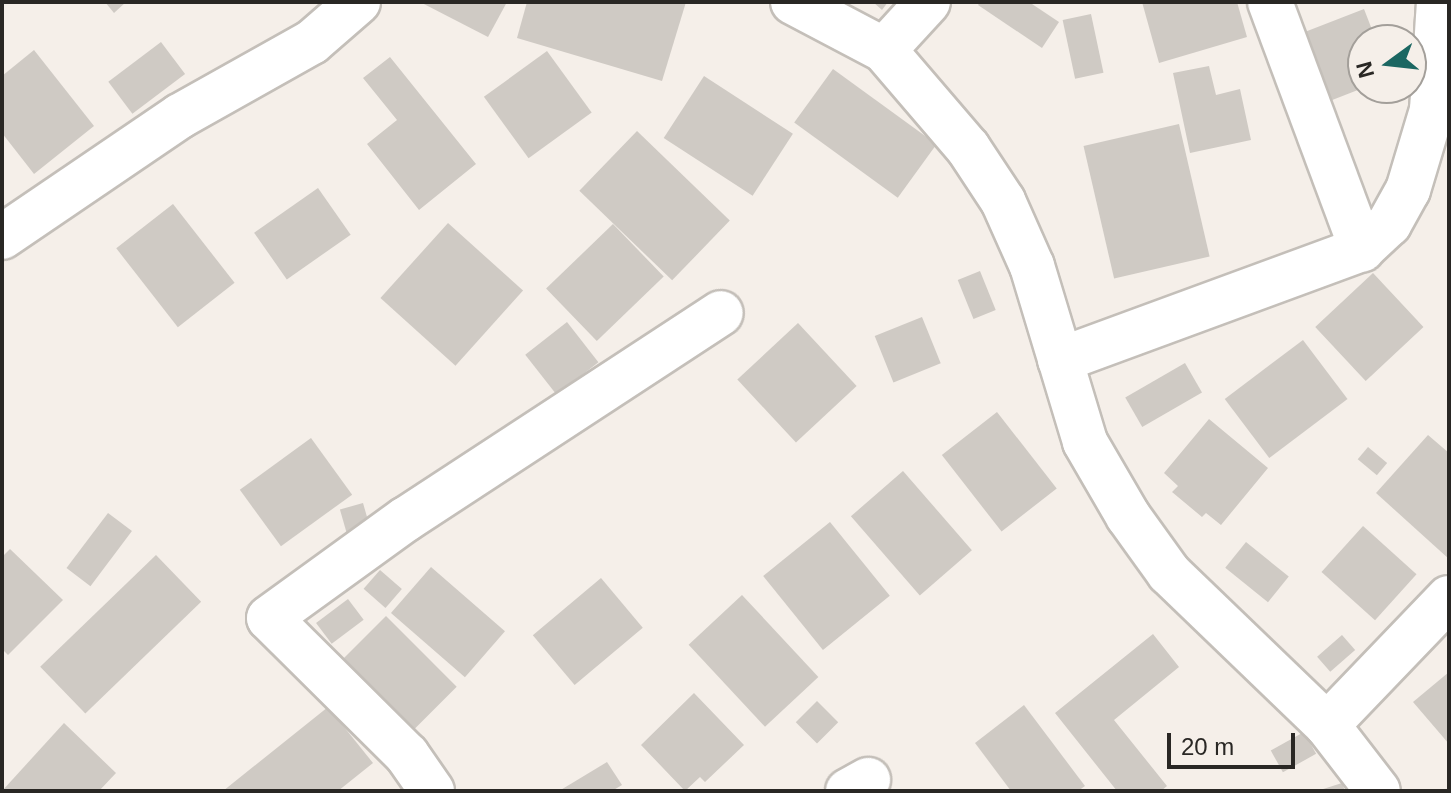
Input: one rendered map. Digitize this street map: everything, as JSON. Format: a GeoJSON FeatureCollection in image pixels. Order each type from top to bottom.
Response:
{"type":"FeatureCollection","features":[{"type":"Feature","properties":{"kind":"street"},"geometry":{"type":"LineString","coordinates":[[2,237],[180,116],[312,42],[358,2]]}},
{"type":"Feature","properties":{"kind":"street"},"geometry":{"type":"LineString","coordinates":[[793,2],[884,50],[968,148],[1003,201],[1032,266],[1085,442],[1128,516],[1169,573],[1327,725],[1378,791]]}},
{"type":"Feature","properties":{"kind":"street"},"geometry":{"type":"LineString","coordinates":[[884,50],[928,2]]}},
{"type":"Feature","properties":{"kind":"street"},"geometry":{"type":"LineString","coordinates":[[1270,2],[1362,249]]}},
{"type":"Feature","properties":{"kind":"street"},"geometry":{"type":"LineString","coordinates":[[1060,360],[1362,249],[1389,224],[1408,190],[1432,110],[1439,2]]}},
{"type":"Feature","properties":{"kind":"street"},"geometry":{"type":"LineString","coordinates":[[432,791],[407,755],[269,618],[406,519],[721,313]]}},
{"type":"Feature","properties":{"kind":"street"},"geometry":{"type":"LineString","coordinates":[[1327,725],[1449,598]]}},
{"type":"Feature","properties":{"kind":"building"},"geometry":{"type":"Polygon","coordinates":[[[105,2],[126,2],[114,13],[105,2]]]}},
{"type":"Feature","properties":{"kind":"building"},"geometry":{"type":"Polygon","coordinates":[[[420,2],[507,2],[488,37],[420,2]]]}},
{"type":"Feature","properties":{"kind":"building"},"geometry":{"type":"Polygon","coordinates":[[[527,2],[686,2],[662,81],[517,38],[527,2]]]}},
{"type":"Feature","properties":{"kind":"building"},"geometry":{"type":"Polygon","coordinates":[[[873,2],[888,2],[882,10],[873,2]]]}},
{"type":"Feature","properties":{"kind":"building"},"geometry":{"type":"Polygon","coordinates":[[[980,2],[1029,2],[1059,22],[1042,48],[978,5],[980,2]]]}},
{"type":"Feature","properties":{"kind":"building"},"geometry":{"type":"Polygon","coordinates":[[[1142,2],[1237,2],[1247,37],[1159,63],[1142,2]]]}},
{"type":"Feature","properties":{"kind":"building"},"geometry":{"type":"Polygon","coordinates":[[[1364,9],[1370,24],[1347,24],[1347,94],[1322,104],[1297,35],[1364,9]]]}},
{"type":"Feature","properties":{"kind":"building"},"geometry":{"type":"Polygon","coordinates":[[[1091,14],[1103,73],[1075,79],[1063,20],[1091,14]]]}},
{"type":"Feature","properties":{"kind":"building"},"geometry":{"type":"Polygon","coordinates":[[[161,42],[185,74],[132,114],[108,82],[161,42]]]}},
{"type":"Feature","properties":{"kind":"building"},"geometry":{"type":"Polygon","coordinates":[[[34,50],[94,126],[34,174],[2,133],[2,76],[34,50]]]}},
{"type":"Feature","properties":{"kind":"building"},"geometry":{"type":"Polygon","coordinates":[[[547,51],[592,112],[529,158],[484,97],[547,51]]]}},
{"type":"Feature","properties":{"kind":"building"},"geometry":{"type":"Polygon","coordinates":[[[390,57],[476,164],[419,210],[367,144],[397,120],[363,78],[390,57]]]}},
{"type":"Feature","properties":{"kind":"building"},"geometry":{"type":"Polygon","coordinates":[[[1209,66],[1216,95],[1240,89],[1251,140],[1190,153],[1173,73],[1209,66]]]}},
{"type":"Feature","properties":{"kind":"building"},"geometry":{"type":"Polygon","coordinates":[[[833,69],[937,144],[898,198],[794,122],[833,69]]]}},
{"type":"Feature","properties":{"kind":"building"},"geometry":{"type":"Polygon","coordinates":[[[704,76],[793,134],[753,196],[664,138],[704,76]]]}},
{"type":"Feature","properties":{"kind":"building"},"geometry":{"type":"Polygon","coordinates":[[[1179,124],[1210,257],[1114,279],[1084,146],[1179,124]]]}},
{"type":"Feature","properties":{"kind":"building"},"geometry":{"type":"Polygon","coordinates":[[[637,131],[730,221],[672,280],[579,191],[637,131]]]}},
{"type":"Feature","properties":{"kind":"building"},"geometry":{"type":"Polygon","coordinates":[[[318,188],[351,235],[287,279],[254,233],[318,188]]]}},
{"type":"Feature","properties":{"kind":"building"},"geometry":{"type":"Polygon","coordinates":[[[173,204],[235,283],[178,327],[116,248],[173,204]]]}},
{"type":"Feature","properties":{"kind":"building"},"geometry":{"type":"Polygon","coordinates":[[[448,223],[523,291],[455,366],[380,298],[448,223]]]}},
{"type":"Feature","properties":{"kind":"building"},"geometry":{"type":"Polygon","coordinates":[[[613,224],[664,277],[597,341],[546,289],[613,224]]]}},
{"type":"Feature","properties":{"kind":"building"},"geometry":{"type":"Polygon","coordinates":[[[980,271],[996,310],[973,319],[958,280],[980,271]]]}},
{"type":"Feature","properties":{"kind":"building"},"geometry":{"type":"Polygon","coordinates":[[[1373,273],[1423,327],[1366,381],[1315,327],[1373,273]]]}},
{"type":"Feature","properties":{"kind":"building"},"geometry":{"type":"Polygon","coordinates":[[[922,317],[941,363],[893,382],[875,336],[922,317]]]}},
{"type":"Feature","properties":{"kind":"building"},"geometry":{"type":"Polygon","coordinates":[[[567,322],[598,362],[557,395],[525,355],[567,322]]]}},
{"type":"Feature","properties":{"kind":"building"},"geometry":{"type":"Polygon","coordinates":[[[798,323],[857,386],[796,443],[737,380],[798,323]]]}},
{"type":"Feature","properties":{"kind":"building"},"geometry":{"type":"Polygon","coordinates":[[[1303,340],[1348,399],[1269,458],[1225,399],[1303,340]]]}},
{"type":"Feature","properties":{"kind":"building"},"geometry":{"type":"Polygon","coordinates":[[[1185,363],[1202,392],[1142,427],[1125,398],[1185,363]]]}},
{"type":"Feature","properties":{"kind":"building"},"geometry":{"type":"Polygon","coordinates":[[[997,412],[1057,488],[1002,532],[942,455],[997,412]]]}},
{"type":"Feature","properties":{"kind":"building"},"geometry":{"type":"Polygon","coordinates":[[[1209,419],[1268,468],[1221,525],[1206,513],[1202,517],[1172,492],[1178,486],[1164,473],[1209,419]]]}},
{"type":"Feature","properties":{"kind":"building"},"geometry":{"type":"Polygon","coordinates":[[[1428,435],[1449,453],[1449,559],[1376,493],[1428,435]]]}},
{"type":"Feature","properties":{"kind":"building"},"geometry":{"type":"Polygon","coordinates":[[[311,438],[352,495],[281,546],[240,490],[311,438]]]}},
{"type":"Feature","properties":{"kind":"building"},"geometry":{"type":"Polygon","coordinates":[[[1368,447],[1387,463],[1377,475],[1358,459],[1368,447]]]}},
{"type":"Feature","properties":{"kind":"building"},"geometry":{"type":"Polygon","coordinates":[[[903,471],[972,550],[920,596],[851,516],[903,471]]]}},
{"type":"Feature","properties":{"kind":"building"},"geometry":{"type":"Polygon","coordinates":[[[363,503],[370,528],[347,535],[340,510],[363,503]]]}},
{"type":"Feature","properties":{"kind":"building"},"geometry":{"type":"Polygon","coordinates":[[[108,513],[132,531],[90,586],[66,568],[108,513]]]}},
{"type":"Feature","properties":{"kind":"building"},"geometry":{"type":"Polygon","coordinates":[[[830,522],[890,596],[823,650],[763,576],[830,522]]]}},
{"type":"Feature","properties":{"kind":"building"},"geometry":{"type":"Polygon","coordinates":[[[1363,526],[1417,574],[1375,620],[1322,572],[1363,526]]]}},
{"type":"Feature","properties":{"kind":"building"},"geometry":{"type":"Polygon","coordinates":[[[1246,542],[1289,577],[1268,602],[1225,568],[1246,542]]]}},
{"type":"Feature","properties":{"kind":"building"},"geometry":{"type":"Polygon","coordinates":[[[10,549],[63,600],[8,655],[2,649],[2,557],[10,549]]]}},
{"type":"Feature","properties":{"kind":"building"},"geometry":{"type":"Polygon","coordinates":[[[156,555],[201,602],[85,714],[40,667],[156,555]]]}},
{"type":"Feature","properties":{"kind":"building"},"geometry":{"type":"Polygon","coordinates":[[[431,567],[505,631],[465,677],[391,613],[431,567]]]}},
{"type":"Feature","properties":{"kind":"building"},"geometry":{"type":"Polygon","coordinates":[[[380,570],[402,589],[385,608],[364,589],[380,570]]]}},
{"type":"Feature","properties":{"kind":"building"},"geometry":{"type":"Polygon","coordinates":[[[601,578],[643,628],[575,685],[533,635],[601,578]]]}},
{"type":"Feature","properties":{"kind":"building"},"geometry":{"type":"Polygon","coordinates":[[[742,595],[818,677],[765,727],[689,645],[742,595]]]}},
{"type":"Feature","properties":{"kind":"building"},"geometry":{"type":"Polygon","coordinates":[[[348,599],[364,620],[332,644],[316,623],[348,599]]]}},
{"type":"Feature","properties":{"kind":"building"},"geometry":{"type":"Polygon","coordinates":[[[386,616],[457,687],[411,732],[341,661],[386,616]]]}},
{"type":"Feature","properties":{"kind":"building"},"geometry":{"type":"Polygon","coordinates":[[[1153,634],[1179,667],[1114,720],[1167,786],[1161,791],[1117,791],[1055,713],[1153,634]]]}},
{"type":"Feature","properties":{"kind":"building"},"geometry":{"type":"Polygon","coordinates":[[[1342,635],[1355,650],[1330,672],[1317,657],[1342,635]]]}},
{"type":"Feature","properties":{"kind":"building"},"geometry":{"type":"Polygon","coordinates":[[[1449,672],[1449,744],[1413,702],[1449,672]]]}},
{"type":"Feature","properties":{"kind":"building"},"geometry":{"type":"Polygon","coordinates":[[[694,693],[744,745],[705,782],[700,777],[685,791],[641,745],[694,693]]]}},
{"type":"Feature","properties":{"kind":"building"},"geometry":{"type":"Polygon","coordinates":[[[817,701],[838,722],[817,743],[796,722],[817,701]]]}},
{"type":"Feature","properties":{"kind":"building"},"geometry":{"type":"Polygon","coordinates":[[[1024,705],[1085,786],[1078,791],[1011,791],[975,743],[1024,705]]]}},
{"type":"Feature","properties":{"kind":"building"},"geometry":{"type":"Polygon","coordinates":[[[328,707],[373,763],[338,791],[223,791],[328,707]]]}},
{"type":"Feature","properties":{"kind":"building"},"geometry":{"type":"Polygon","coordinates":[[[64,723],[116,773],[99,791],[2,791],[64,723]]]}},
{"type":"Feature","properties":{"kind":"building"},"geometry":{"type":"Polygon","coordinates":[[[1304,732],[1316,754],[1283,772],[1271,750],[1304,732]]]}},
{"type":"Feature","properties":{"kind":"building"},"geometry":{"type":"Polygon","coordinates":[[[607,762],[622,785],[612,791],[559,791],[607,762]]]}},
{"type":"Feature","properties":{"kind":"building"},"geometry":{"type":"Polygon","coordinates":[[[1342,783],[1345,791],[1320,791],[1320,790],[1342,783]]]}}]}
